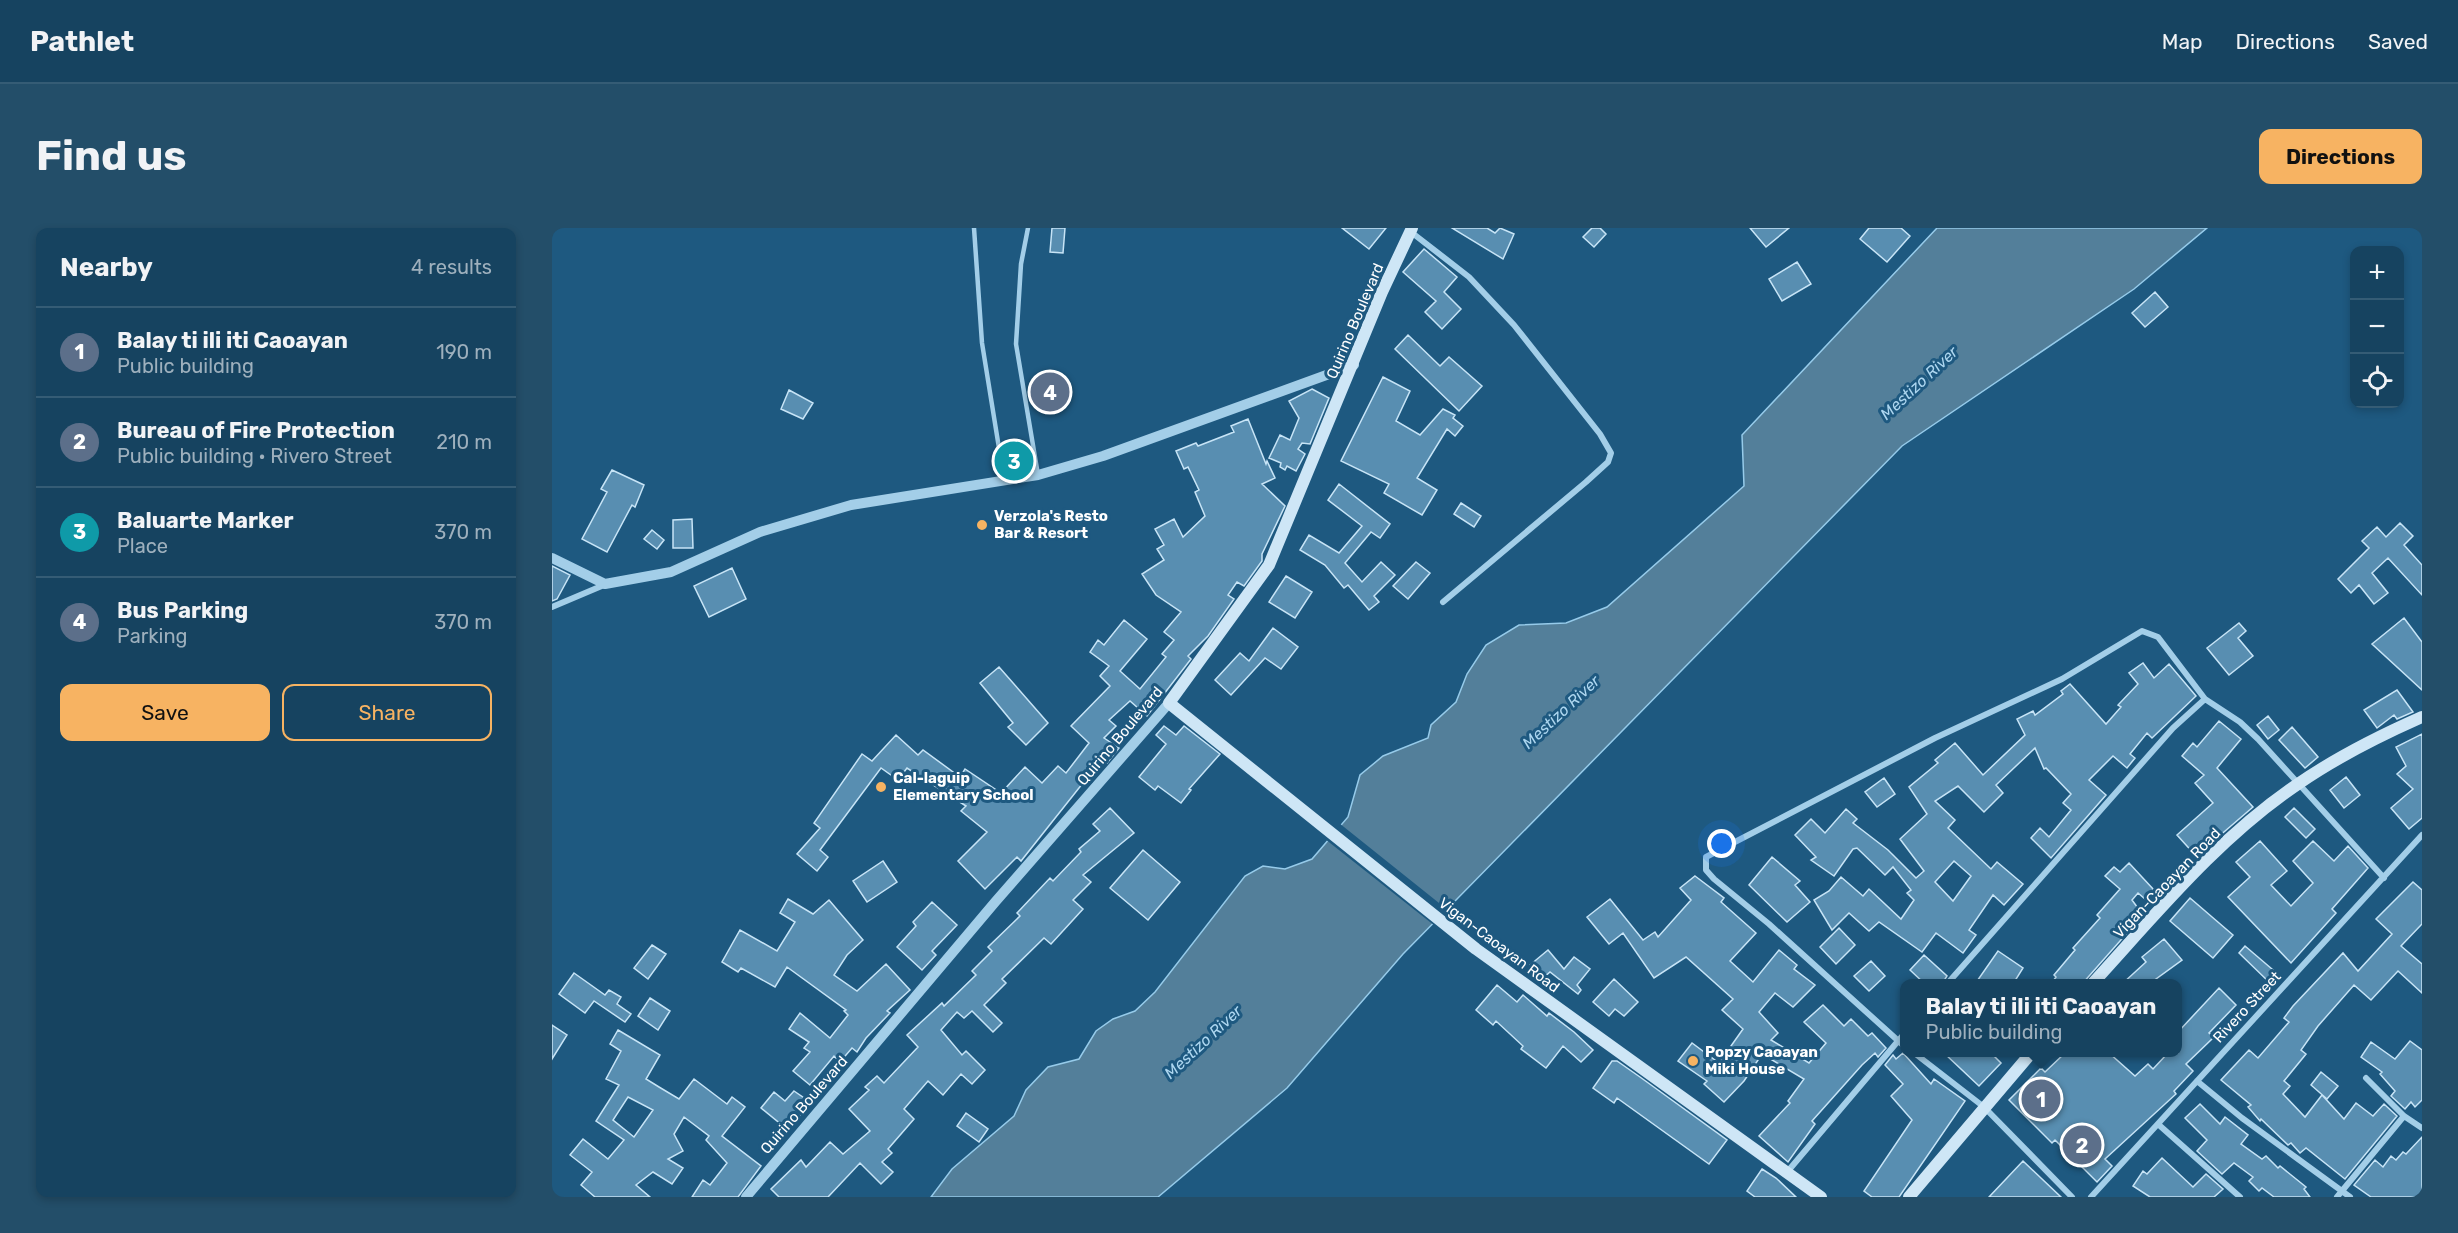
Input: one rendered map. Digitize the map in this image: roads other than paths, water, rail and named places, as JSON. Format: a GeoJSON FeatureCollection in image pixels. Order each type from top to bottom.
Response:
{"type":"FeatureCollection","features":[{"type":"Feature","properties":{"kind":"main road","name":"Quirino Boulevard"},"geometry":{"type":"LineString","coordinates":[[1169,703],[1269,565],[1354,365],[1382,292],[1412,230]]}},
{"type":"Feature","properties":{"kind":"main road","name":"Vigan-Caoayan Road"},"geometry":{"type":"LineString","coordinates":[[1169,703],[1476,949],[1788,1171],[1821,1197]]}},
{"type":"Feature","properties":{"kind":"main road","name":"Vigan-Caoayan Road"},"geometry":{"type":"LineString","coordinates":[[2097,979],[2195,871],[2235,834],[2297,784],[2373,739],[2422,717]]}},
{"type":"Feature","properties":{"kind":"main road"},"geometry":{"type":"LineString","coordinates":[[1909,1197],[2028,1057]]}},
{"type":"Feature","properties":{"kind":"street"},"geometry":{"type":"LineString","coordinates":[[1412,230],[1469,277],[1514,325],[1600,434],[1611,453],[1608,462],[1586,482],[1443,602]]}},
{"type":"Feature","properties":{"kind":"street"},"geometry":{"type":"LineString","coordinates":[[552,607],[605,584],[671,572],[760,532],[851,505],[1038,475],[1103,456],[1354,365]]}},
{"type":"Feature","properties":{"kind":"street"},"geometry":{"type":"LineString","coordinates":[[552,558],[605,584]]}},
{"type":"Feature","properties":{"kind":"street"},"geometry":{"type":"LineString","coordinates":[[1900,1041],[1769,924],[1714,879],[1706,870],[1706,857],[1935,738],[2062,679],[2142,631],[2158,637],[2205,699],[2240,722],[2384,878]]}},
{"type":"Feature","properties":{"kind":"street"},"geometry":{"type":"LineString","coordinates":[[1951,979],[2167,735],[2205,699]]}},
{"type":"Feature","properties":{"kind":"street","name":"Quirino Boulevard"},"geometry":{"type":"LineString","coordinates":[[746,1197],[996,901],[1169,703]]}},
{"type":"Feature","properties":{"kind":"street","name":"Rivero Street"},"geometry":{"type":"LineString","coordinates":[[2091,1197],[2422,835]]}},
{"type":"Feature","properties":{"kind":"street"},"geometry":{"type":"LineString","coordinates":[[1788,1171],[1900,1045]]}},
{"type":"Feature","properties":{"kind":"street"},"geometry":{"type":"LineString","coordinates":[[1918,1057],[1984,1107],[2072,1197]]}},
{"type":"Feature","properties":{"kind":"street"},"geometry":{"type":"LineString","coordinates":[[2366,1078],[2404,1116],[2422,1128]]}},
{"type":"Feature","properties":{"kind":"street"},"geometry":{"type":"LineString","coordinates":[[2197,1081],[2339,1194],[2350,1197]]}},
{"type":"Feature","properties":{"kind":"street"},"geometry":{"type":"LineString","coordinates":[[2339,1194],[2404,1116]]}},
{"type":"Feature","properties":{"kind":"street"},"geometry":{"type":"LineString","coordinates":[[2159,1125],[2240,1197]]}},
{"type":"Feature","properties":{"kind":"lane"},"geometry":{"type":"LineString","coordinates":[[974,228],[982,343],[1004,479]]}},
{"type":"Feature","properties":{"kind":"lane"},"geometry":{"type":"LineString","coordinates":[[1028,228],[1021,264],[1016,344],[1038,475]]}},
{"type":"Feature","properties":{"kind":"water","name":"Mestizo River"},"geometry":{"type":"Polygon","coordinates":[[[1937,228],[2207,228],[2134,289],[1902,446],[1403,954],[1287,1088],[1158,1197],[931,1197],[952,1169],[1014,1116],[1026,1090],[1048,1067],[1079,1059],[1096,1031],[1113,1019],[1135,1011],[1155,992],[1245,876],[1263,866],[1285,869],[1312,859],[1348,817],[1360,775],[1383,756],[1428,738],[1431,725],[1456,702],[1467,674],[1486,645],[1519,625],[1566,623],[1607,607],[1744,486],[1742,435],[1937,228]]]}},
{"type":"Feature","properties":{"kind":"place","name":"Bus Parking"},"geometry":{"type":"Point","coordinates":[1050,392]}},
{"type":"Feature","properties":{"kind":"place","name":"Baluarte Marker"},"geometry":{"type":"Point","coordinates":[1014,461]}},
{"type":"Feature","properties":{"kind":"place","name":"Verzola's Resto Bar & Resort"},"geometry":{"type":"Point","coordinates":[982,525]}},
{"type":"Feature","properties":{"kind":"place","name":"Cal-laguip Elementary School"},"geometry":{"type":"Point","coordinates":[881,787]}},
{"type":"Feature","properties":{"kind":"place","name":"Popzy Caoayan Miki House"},"geometry":{"type":"Point","coordinates":[1693,1061]}},
{"type":"Feature","properties":{"kind":"place","name":"Balay ti ili iti Caoayan"},"geometry":{"type":"Point","coordinates":[2041,1099]}},
{"type":"Feature","properties":{"kind":"place","name":"Bureau of Fire Protection"},"geometry":{"type":"Point","coordinates":[2082,1145]}}]}
